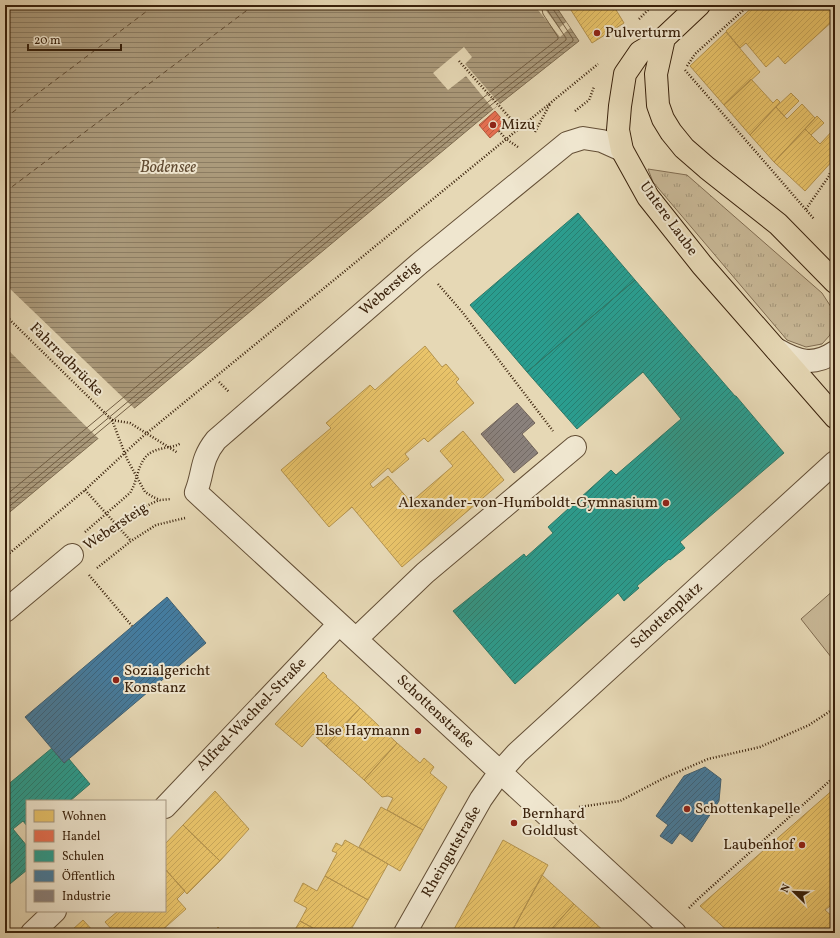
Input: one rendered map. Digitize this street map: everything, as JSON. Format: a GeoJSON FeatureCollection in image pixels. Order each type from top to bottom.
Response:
{"type":"FeatureCollection","features":[{"type":"Feature","properties":{"kind":"main road","name":"Untere Laube"},"geometry":{"type":"LineString","coordinates":[[699,5],[664,38],[640,52],[625,74],[618,130],[622,150],[648,197],[702,265],[835,417]]}},
{"type":"Feature","properties":{"kind":"main road"},"geometry":{"type":"LineString","coordinates":[[664,38],[656,74],[658,105],[663,119],[671,132],[684,148],[707,168],[778,224],[834,281]]}},
{"type":"Feature","properties":{"kind":"street","name":"Webersteig"},"geometry":{"type":"LineString","coordinates":[[201,497],[199,484],[206,456],[216,440],[420,263],[568,143],[582,138],[602,141],[622,150]]}},
{"type":"Feature","properties":{"kind":"street","name":"Untere Laube"},"geometry":{"type":"LineString","coordinates":[[776,349],[794,359],[804,361],[824,358],[835,352]]}},
{"type":"Feature","properties":{"kind":"street"},"geometry":{"type":"LineString","coordinates":[[356,639],[425,573],[575,447]]}},
{"type":"Feature","properties":{"kind":"street","name":"Schottenplatz"},"geometry":{"type":"LineString","coordinates":[[500,772],[517,753],[835,462]]}},
{"type":"Feature","properties":{"kind":"street","name":"Schottenstraße"},"geometry":{"type":"LineString","coordinates":[[201,497],[672,931]]}},
{"type":"Feature","properties":{"kind":"street","name":"Webersteig"},"geometry":{"type":"LineString","coordinates":[[5,611],[72,555]]}},
{"type":"Feature","properties":{"kind":"street","name":"Alfred-Wachtel-Straße"},"geometry":{"type":"LineString","coordinates":[[166,806],[339,624]]}},
{"type":"Feature","properties":{"kind":"street","name":"Rheingutstraße"},"geometry":{"type":"LineString","coordinates":[[406,933],[481,799],[500,772]]}},
{"type":"Feature","properties":{"kind":"street"},"geometry":{"type":"LineString","coordinates":[[32,933],[54,912]]}},
{"type":"Feature","properties":{"kind":"path"},"geometry":{"type":"LineString","coordinates":[[748,5],[695,54],[684,69],[806,209],[830,176],[830,173],[835,172]]}},
{"type":"Feature","properties":{"kind":"path"},"geometry":{"type":"LineString","coordinates":[[5,557],[85,490],[124,452],[603,60]]}},
{"type":"Feature","properties":{"kind":"path"},"geometry":{"type":"LineString","coordinates":[[460,61],[519,128]]}},
{"type":"Feature","properties":{"kind":"path"},"geometry":{"type":"LineString","coordinates":[[533,136],[550,103]]}},
{"type":"Feature","properties":{"kind":"path"},"geometry":{"type":"LineString","coordinates":[[499,131],[518,147]]}},
{"type":"Feature","properties":{"kind":"path"},"geometry":{"type":"LineString","coordinates":[[420,263],[463,313],[554,432],[575,447]]}},
{"type":"Feature","properties":{"kind":"path","name":"Fahrradbrücke"},"geometry":{"type":"LineString","coordinates":[[5,315],[112,420],[116,434],[137,478],[147,494],[160,500]]}},
{"type":"Feature","properties":{"kind":"path"},"geometry":{"type":"LineString","coordinates":[[219,382],[231,394]]}},
{"type":"Feature","properties":{"kind":"path"},"geometry":{"type":"LineString","coordinates":[[112,420],[130,423],[181,455]]}},
{"type":"Feature","properties":{"kind":"path","name":"Webersteig"},"geometry":{"type":"LineString","coordinates":[[72,555],[82,534],[130,493],[137,478],[139,468],[146,456],[154,451],[169,447]]}},
{"type":"Feature","properties":{"kind":"path"},"geometry":{"type":"LineString","coordinates":[[85,490],[131,541]]}},
{"type":"Feature","properties":{"kind":"path"},"geometry":{"type":"LineString","coordinates":[[95,570],[131,541],[156,525],[184,519],[201,497]]}},
{"type":"Feature","properties":{"kind":"path","name":"Webersteig"},"geometry":{"type":"LineString","coordinates":[[72,555],[91,547],[136,511],[160,500]]}},
{"type":"Feature","properties":{"kind":"path"},"geometry":{"type":"LineString","coordinates":[[72,555],[132,626]]}},
{"type":"Feature","properties":{"kind":"path"},"geometry":{"type":"LineString","coordinates":[[545,813],[620,801],[664,778],[708,759],[760,747],[809,725],[835,708]]}},
{"type":"Feature","properties":{"kind":"path"},"geometry":{"type":"LineString","coordinates":[[672,931],[698,899],[835,776]]}},
{"type":"Feature","properties":{"kind":"green space"},"geometry":{"type":"Polygon","coordinates":[[[648,169],[687,175],[822,293],[833,310],[830,335],[822,344],[806,347],[787,340],[653,182],[648,169]]]}},
{"type":"Feature","properties":{"kind":"green space"},"geometry":{"type":"Polygon","coordinates":[[[835,589],[835,662],[801,619],[835,589]]]}},
{"type":"Feature","properties":{"kind":"water","name":"Bodensee"},"geometry":{"type":"Polygon","coordinates":[[[5,5],[555,5],[579,41],[493,109],[5,516],[5,5]]]}},
{"type":"Feature","properties":{"kind":"pier"},"geometry":{"type":"Polygon","coordinates":[[[534,5],[542,5],[559,28],[566,22],[570,28],[560,37],[534,5]]]}},
{"type":"Feature","properties":{"kind":"pier"},"geometry":{"type":"Polygon","coordinates":[[[464,47],[472,57],[465,64],[500,104],[493,109],[466,76],[448,90],[433,73],[464,47]]]}},
{"type":"Feature","properties":{"kind":"pier"},"geometry":{"type":"Polygon","coordinates":[[[5,284],[136,410],[100,440],[5,347],[5,284]]]}},
{"type":"Feature","properties":{"kind":"building: Wohnen","name":"Pulverturm"},"geometry":{"type":"Polygon","coordinates":[[[572,5],[613,5],[624,23],[592,43],[569,7],[572,5]]]}},
{"type":"Feature","properties":{"kind":"building: Wohnen"},"geometry":{"type":"Polygon","coordinates":[[[755,5],[833,5],[835,7],[835,19],[785,64],[778,56],[766,67],[746,43],[740,48],[726,31],[755,5]]]}},
{"type":"Feature","properties":{"kind":"building: Wohnen"},"geometry":{"type":"Polygon","coordinates":[[[726,32],[760,72],[724,105],[690,66],[726,32]]]}},
{"type":"Feature","properties":{"kind":"building: Wohnen"},"geometry":{"type":"Polygon","coordinates":[[[751,79],[773,103],[777,99],[780,102],[750,135],[724,105],[751,79]]]}},
{"type":"Feature","properties":{"kind":"building: Wohnen"},"geometry":{"type":"Polygon","coordinates":[[[791,93],[799,101],[784,116],[776,107],[791,93]]]}},
{"type":"Feature","properties":{"kind":"building: Wohnen"},"geometry":{"type":"Polygon","coordinates":[[[802,104],[815,118],[774,162],[750,135],[776,107],[787,119],[802,104]]]}},
{"type":"Feature","properties":{"kind":"building: Wohnen"},"geometry":{"type":"Polygon","coordinates":[[[817,116],[824,123],[811,135],[805,129],[817,116]]]}},
{"type":"Feature","properties":{"kind":"building: Wohnen"},"geometry":{"type":"Polygon","coordinates":[[[835,128],[835,151],[831,154],[835,158],[805,191],[774,162],[805,129],[820,144],[835,128]]]}},
{"type":"Feature","properties":{"kind":"building: Wohnen"},"geometry":{"type":"Polygon","coordinates":[[[425,346],[442,367],[446,364],[459,379],[456,382],[474,403],[428,442],[424,438],[405,454],[409,459],[392,473],[388,468],[370,484],[373,488],[388,476],[411,502],[453,466],[440,451],[463,431],[504,480],[402,567],[352,507],[329,527],[281,470],[331,428],[326,423],[370,385],[375,390],[425,346]]]}},
{"type":"Feature","properties":{"kind":"building: Wohnen"},"geometry":{"type":"Polygon","coordinates":[[[323,672],[327,676],[326,677],[360,708],[326,746],[313,734],[302,747],[275,724],[323,672]]]}},
{"type":"Feature","properties":{"kind":"building: Wohnen"},"geometry":{"type":"Polygon","coordinates":[[[360,708],[397,743],[364,780],[326,746],[360,708]]]}},
{"type":"Feature","properties":{"kind":"building: Wohnen"},"geometry":{"type":"Polygon","coordinates":[[[397,743],[420,763],[424,758],[434,767],[430,773],[447,787],[423,830],[387,810],[393,798],[388,796],[382,797],[364,780],[397,743]]]}},
{"type":"Feature","properties":{"kind":"building: Wohnen","name":"Laubenhof"},"geometry":{"type":"Polygon","coordinates":[[[835,788],[835,902],[825,910],[835,919],[835,933],[730,933],[700,906],[835,788]]]}},
{"type":"Feature","properties":{"kind":"building: Wohnen"},"geometry":{"type":"Polygon","coordinates":[[[215,791],[249,829],[220,861],[183,825],[215,791]]]}},
{"type":"Feature","properties":{"kind":"building: Wohnen"},"geometry":{"type":"Polygon","coordinates":[[[381,807],[423,830],[400,871],[359,847],[381,807]]]}},
{"type":"Feature","properties":{"kind":"building: Wohnen"},"geometry":{"type":"Polygon","coordinates":[[[183,825],[220,861],[187,894],[166,870],[166,843],[183,825]]]}},
{"type":"Feature","properties":{"kind":"building: Wohnen"},"geometry":{"type":"Polygon","coordinates":[[[345,840],[388,864],[368,900],[325,876],[337,853],[332,851],[336,843],[342,846],[345,840]]]}},
{"type":"Feature","properties":{"kind":"building: Wohnen"},"geometry":{"type":"Polygon","coordinates":[[[503,840],[548,865],[511,933],[452,933],[503,840]]]}},
{"type":"Feature","properties":{"kind":"building: Wohnen"},"geometry":{"type":"Polygon","coordinates":[[[166,870],[185,891],[177,899],[186,909],[159,933],[115,933],[105,922],[117,912],[166,912],[166,870]]]}},
{"type":"Feature","properties":{"kind":"building: Wohnen"},"geometry":{"type":"Polygon","coordinates":[[[542,875],[574,904],[548,933],[511,933],[542,875]]]}},
{"type":"Feature","properties":{"kind":"building: Wohnen"},"geometry":{"type":"Polygon","coordinates":[[[325,876],[368,900],[349,933],[322,933],[300,921],[307,908],[294,901],[303,883],[317,891],[325,876]]]}},
{"type":"Feature","properties":{"kind":"building: Wohnen"},"geometry":{"type":"Polygon","coordinates":[[[574,904],[606,933],[548,933],[574,904]]]}},
{"type":"Feature","properties":{"kind":"building: Wohnen"},"geometry":{"type":"Polygon","coordinates":[[[83,920],[95,933],[75,933],[72,930],[83,920]]]}},
{"type":"Feature","properties":{"kind":"building: Wohnen"},"geometry":{"type":"Polygon","coordinates":[[[300,921],[322,933],[293,933],[300,921]]]}},
{"type":"Feature","properties":{"kind":"building: Wohnen"},"geometry":{"type":"Polygon","coordinates":[[[218,927],[224,933],[213,933],[218,927]]]}},
{"type":"Feature","properties":{"kind":"building: Handel","name":"Mizu"},"geometry":{"type":"Polygon","coordinates":[[[495,111],[506,124],[490,138],[479,125],[495,111]]]}},
{"type":"Feature","properties":{"kind":"building: Schulen"},"geometry":{"type":"Polygon","coordinates":[[[578,213],[635,280],[527,372],[470,305],[578,213]]]}},
{"type":"Feature","properties":{"kind":"building: Schulen"},"geometry":{"type":"Polygon","coordinates":[[[635,280],[784,453],[680,542],[685,548],[670,560],[669,559],[637,586],[639,588],[624,601],[618,593],[515,684],[453,611],[524,554],[526,557],[553,533],[548,527],[611,470],[616,475],[681,419],[643,372],[577,429],[527,372],[635,280]]]}},
{"type":"Feature","properties":{"kind":"building: Schulen"},"geometry":{"type":"Polygon","coordinates":[[[52,748],[64,763],[69,759],[90,784],[71,800],[26,800],[26,825],[23,821],[13,829],[26,845],[26,871],[5,888],[5,787],[52,748]]]}},
{"type":"Feature","properties":{"kind":"building: Öffentlich","name":"Sozialgericht Konstanz"},"geometry":{"type":"Polygon","coordinates":[[[167,597],[206,643],[64,763],[25,717],[167,597]]]}},
{"type":"Feature","properties":{"kind":"building: Öffentlich","name":"Schottenkapelle"},"geometry":{"type":"Polygon","coordinates":[[[705,767],[721,779],[719,801],[692,842],[680,833],[672,844],[660,836],[668,825],[656,816],[684,776],[705,767]]]}},
{"type":"Feature","properties":{"kind":"building: Industrie"},"geometry":{"type":"Polygon","coordinates":[[[517,403],[535,423],[522,434],[538,453],[514,473],[481,434],[517,403]]]}},
{"type":"Feature","properties":{"kind":"ferry route"},"geometry":{"type":"LineString","coordinates":[[5,118],[155,5]]}},
{"type":"Feature","properties":{"kind":"ferry route"},"geometry":{"type":"LineString","coordinates":[[5,192],[254,5]]}},
{"type":"Feature","properties":{"kind":"place","name":"Pulverturm"},"geometry":{"type":"Point","coordinates":[597,33]}},
{"type":"Feature","properties":{"kind":"place","name":"Mizu"},"geometry":{"type":"Point","coordinates":[493,125]}},
{"type":"Feature","properties":{"kind":"place","name":"Alexander-von-Humboldt-Gymnasium"},"geometry":{"type":"Point","coordinates":[666,503]}},
{"type":"Feature","properties":{"kind":"place","name":"Sozialgericht Konstanz"},"geometry":{"type":"Point","coordinates":[116,680]}},
{"type":"Feature","properties":{"kind":"place","name":"Else Haymann"},"geometry":{"type":"Point","coordinates":[418,731]}},
{"type":"Feature","properties":{"kind":"place","name":"Schottenkapelle"},"geometry":{"type":"Point","coordinates":[687,809]}},
{"type":"Feature","properties":{"kind":"place","name":"Bernhard Goldlust"},"geometry":{"type":"Point","coordinates":[514,823]}},
{"type":"Feature","properties":{"kind":"place","name":"Laubenhof"},"geometry":{"type":"Point","coordinates":[802,845]}}]}
